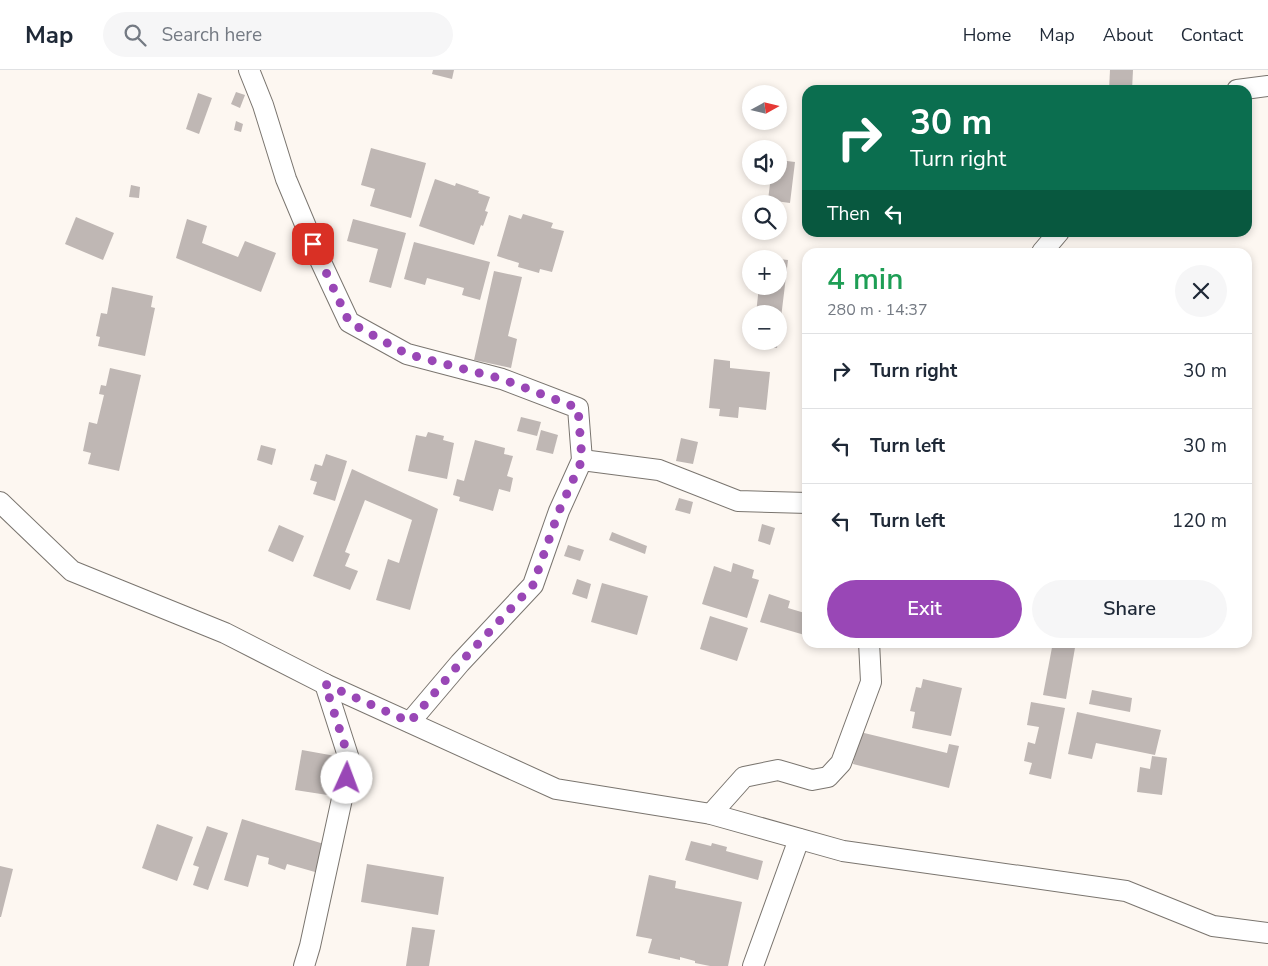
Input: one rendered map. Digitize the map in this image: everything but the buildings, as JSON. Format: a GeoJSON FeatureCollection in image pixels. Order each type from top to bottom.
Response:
{"type":"FeatureCollection","features":[{"type":"Feature","properties":{"kind":"street"},"geometry":{"type":"LineString","coordinates":[[249,70],[263,104],[286,179],[320,260],[349,322],[407,354],[502,379],[578,408],[582,460],[559,511],[533,585],[460,663],[410,722]]}},
{"type":"Feature","properties":{"kind":"street"},"geometry":{"type":"LineString","coordinates":[[1252,88],[1268,86]]}},
{"type":"Feature","properties":{"kind":"street"},"geometry":{"type":"LineString","coordinates":[[1045,248],[1055,237]]}},
{"type":"Feature","properties":{"kind":"street"},"geometry":{"type":"LineString","coordinates":[[582,460],[659,470],[738,501],[802,503]]}},
{"type":"Feature","properties":{"kind":"street"},"geometry":{"type":"LineString","coordinates":[[0,502],[72,571],[225,633],[325,684],[556,789],[711,814],[843,851],[1126,891],[1213,926],[1268,933]]}},
{"type":"Feature","properties":{"kind":"street"},"geometry":{"type":"LineString","coordinates":[[711,814],[744,777],[778,770],[812,780],[828,777],[841,763],[871,682],[869,648]]}},
{"type":"Feature","properties":{"kind":"street"},"geometry":{"type":"LineString","coordinates":[[304,966],[350,762],[325,684]]}},
{"type":"Feature","properties":{"kind":"street"},"geometry":{"type":"LineString","coordinates":[[753,966],[799,839]]}},
{"type":"Feature","properties":{"kind":"route"},"geometry":{"type":"LineString","coordinates":[[313,244],[349,322],[407,354],[502,379],[578,408],[582,460],[559,511],[533,585],[460,663],[410,722],[325,684],[350,762],[347,778]]}}]}
